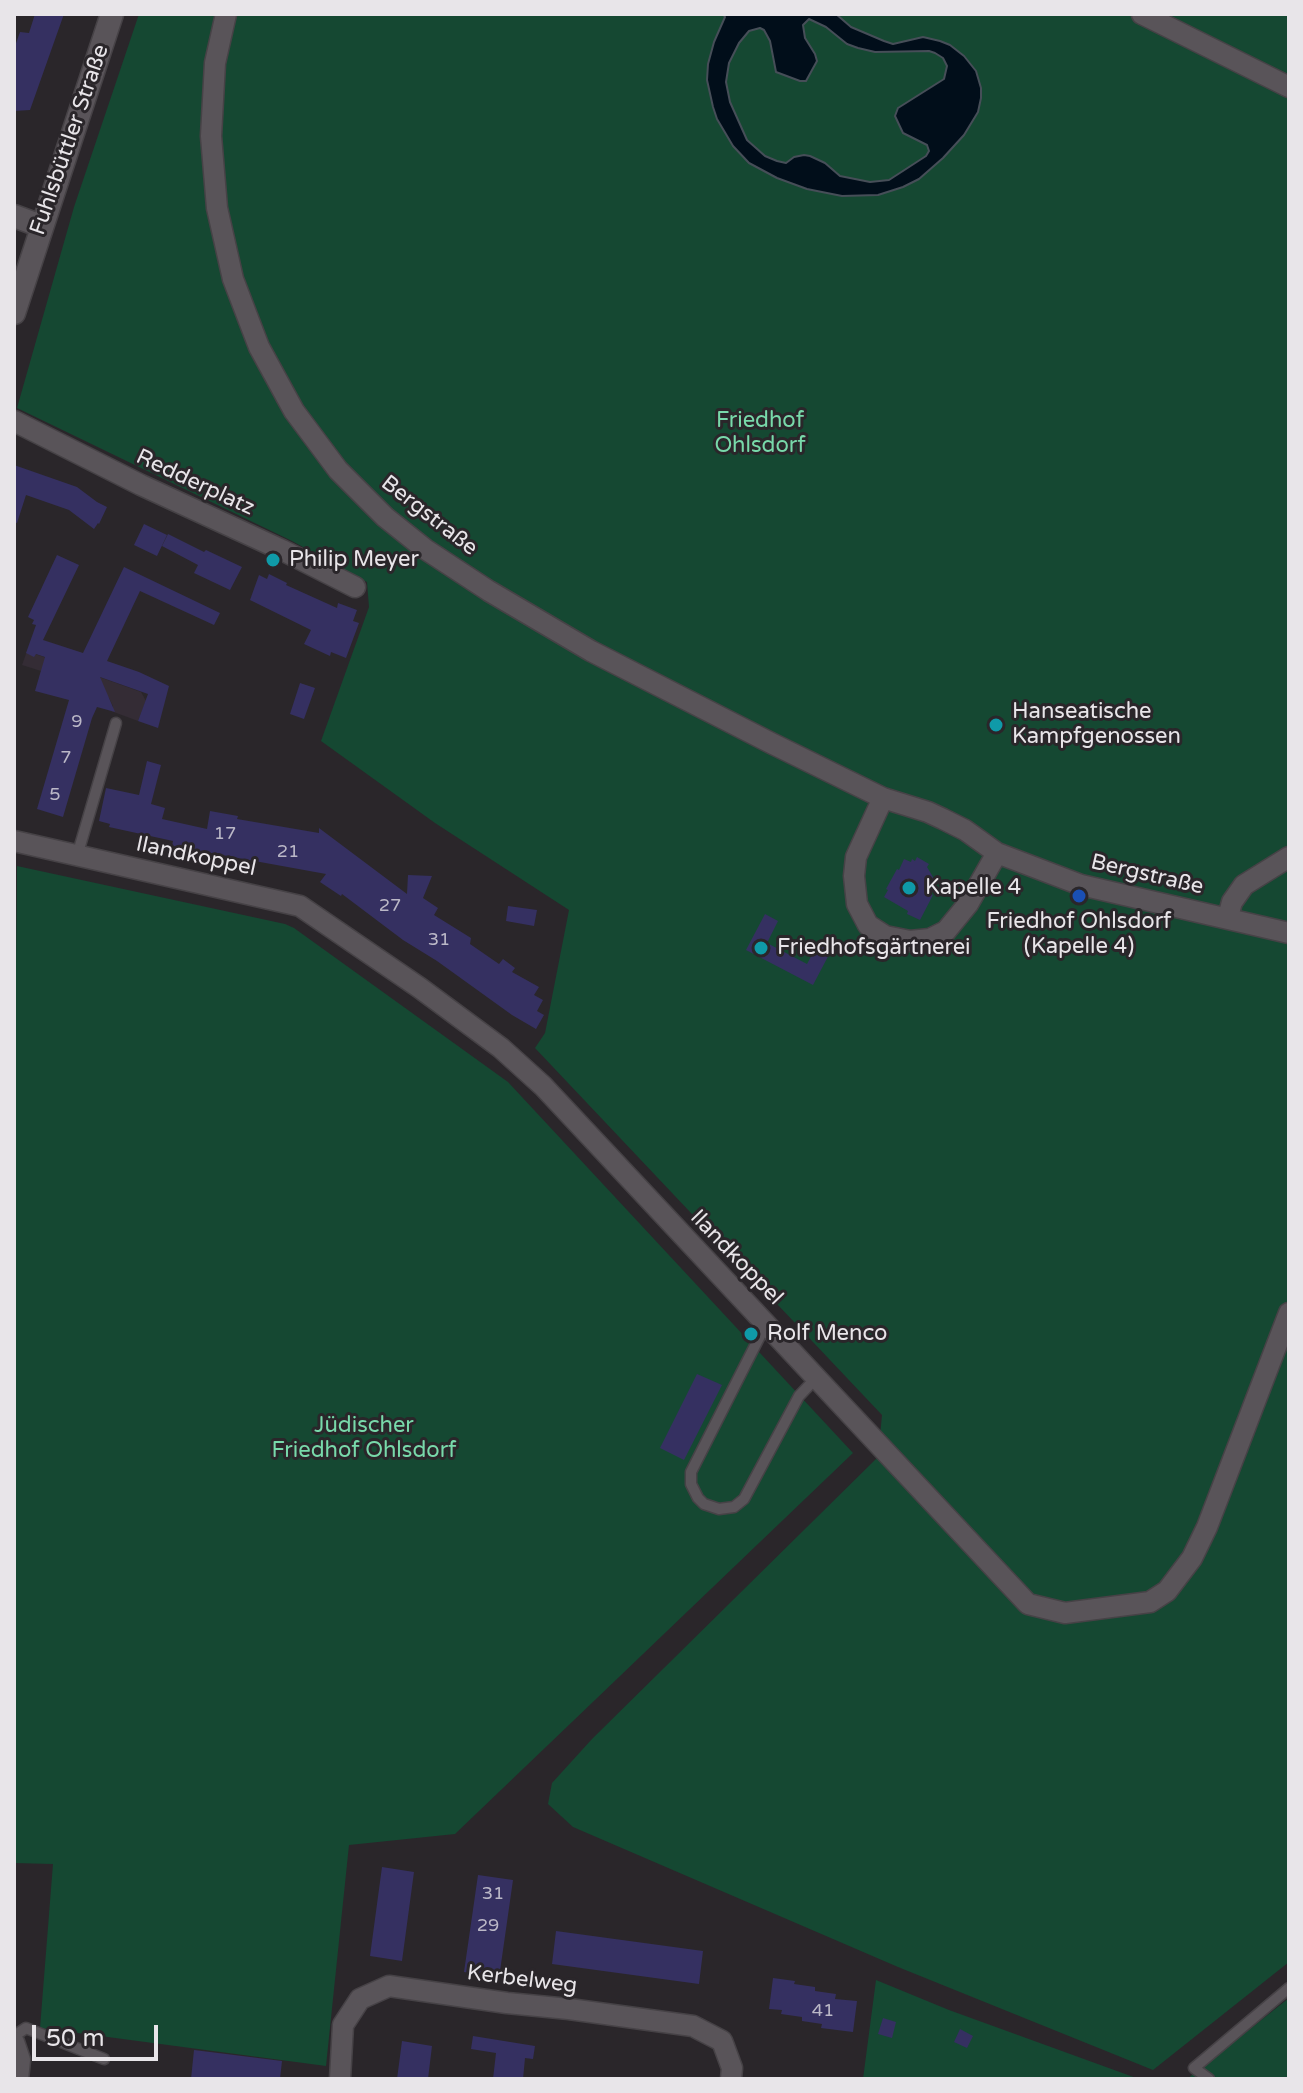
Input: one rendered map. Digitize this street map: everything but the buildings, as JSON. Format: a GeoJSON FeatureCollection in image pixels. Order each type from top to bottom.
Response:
{"type":"FeatureCollection","features":[{"type":"Feature","properties":{"kind":"main road","name":"Fuhlsbüttler Straße"},"geometry":{"type":"LineString","coordinates":[[14,313],[112,14]]}},
{"type":"Feature","properties":{"kind":"main road"},"geometry":{"type":"LineString","coordinates":[[14,216],[41,226]]}},
{"type":"Feature","properties":{"kind":"street","name":"Bergstraße"},"geometry":{"type":"LineString","coordinates":[[226,14],[215,63],[211,136],[217,208],[233,279],[259,347],[294,411],[338,470],[385,517],[425,549],[498,597],[591,651],[883,798],[928,812],[965,830],[997,853],[1081,885],[1289,933]]}},
{"type":"Feature","properties":{"kind":"street"},"geometry":{"type":"LineString","coordinates":[[1142,14],[1289,87]]}},
{"type":"Feature","properties":{"kind":"street","name":"Redderplatz"},"geometry":{"type":"LineString","coordinates":[[14,421],[355,587]]}},
{"type":"Feature","properties":{"kind":"street"},"geometry":{"type":"LineString","coordinates":[[883,798],[856,857],[854,876],[857,904],[868,925],[885,936],[910,941],[930,939],[946,931],[968,904],[997,853]]}},
{"type":"Feature","properties":{"kind":"street","name":"Ilandkoppel"},"geometry":{"type":"LineString","coordinates":[[14,841],[286,902],[310,911],[519,1062],[1028,1604],[1065,1613],[1150,1602],[1167,1591],[1192,1558],[1207,1527],[1289,1313]]}},
{"type":"Feature","properties":{"kind":"street"},"geometry":{"type":"LineString","coordinates":[[1228,917],[1232,902],[1244,885],[1289,857]]}},
{"type":"Feature","properties":{"kind":"street","name":"Kerbelweg"},"geometry":{"type":"LineString","coordinates":[[340,2079],[343,2025],[360,1999],[389,1986],[693,2026],[722,2041],[732,2068],[731,2079]]}},
{"type":"Feature","properties":{"kind":"street"},"geometry":{"type":"LineString","coordinates":[[14,2042],[20,2060],[18,2079]]}},
{"type":"Feature","properties":{"kind":"lane"},"geometry":{"type":"LineString","coordinates":[[77,856],[116,723]]}},
{"type":"Feature","properties":{"kind":"lane"},"geometry":{"type":"LineString","coordinates":[[766,1324],[691,1472],[691,1484],[704,1504],[719,1509],[734,1507],[744,1499],[799,1396],[817,1377]]}},
{"type":"Feature","properties":{"kind":"lane"},"geometry":{"type":"LineString","coordinates":[[1209,2079],[1194,2068],[1289,1988]]}},
{"type":"Feature","properties":{"kind":"lane"},"geometry":{"type":"LineString","coordinates":[[14,2036],[26,2028],[104,2059]]}},
{"type":"Feature","properties":{"kind":"shaded area"},"geometry":{"type":"Polygon","coordinates":[[[27,651],[141,692],[146,701],[138,721],[111,711],[113,706],[109,698],[39,677],[41,671],[22,665],[27,651]]]}},
{"type":"Feature","properties":{"kind":"green space","name":"Friedhof Ohlsdorf"},"geometry":{"type":"Polygon","coordinates":[[[139,14],[1289,14],[1289,1962],[1153,2070],[898,1967],[573,1827],[548,1804],[552,1783],[592,1739],[878,1457],[882,1415],[535,1048],[545,1033],[569,910],[435,823],[321,741],[369,607],[367,582],[292,541],[17,408],[74,207],[139,14]]]}},
{"type":"Feature","properties":{"kind":"green space","name":"Jüdischer Friedhof Ohlsdorf"},"geometry":{"type":"Polygon","coordinates":[[[17,866],[294,928],[508,1082],[853,1453],[455,1834],[349,1845],[326,2066],[40,2028],[53,1864],[14,1863],[17,866]]]}},
{"type":"Feature","properties":{"kind":"green space"},"geometry":{"type":"Polygon","coordinates":[[[876,1980],[949,2010],[1139,2079],[863,2079],[876,1980]]]}},
{"type":"Feature","properties":{"kind":"green space"},"geometry":{"type":"Polygon","coordinates":[[[1289,1998],[1289,2079],[1187,2079],[1289,1998]]]}},
{"type":"Feature","properties":{"kind":"water"},"geometry":{"type":"Polygon","coordinates":[[[723,14],[836,14],[851,27],[893,44],[923,37],[940,41],[964,56],[976,71],[981,88],[978,112],[964,135],[943,158],[919,179],[903,187],[878,195],[842,196],[807,189],[777,178],[749,163],[733,146],[713,107],[707,80],[708,64],[725,17],[723,14]],[[809,19],[803,25],[805,38],[817,61],[806,81],[776,72],[770,41],[764,30],[749,31],[729,63],[726,82],[730,102],[747,140],[765,156],[786,163],[794,157],[810,156],[825,163],[840,176],[870,182],[889,180],[929,151],[927,145],[903,133],[895,116],[898,108],[944,79],[947,66],[943,58],[929,51],[875,52],[858,48],[847,44],[826,27],[809,19]]]}},
{"type":"Feature","properties":{"kind":"place","name":"Philip Meyer"},"geometry":{"type":"Point","coordinates":[273,560]}},
{"type":"Feature","properties":{"kind":"place","name":"Hanseatische Kampfgenossen"},"geometry":{"type":"Point","coordinates":[996,725]}},
{"type":"Feature","properties":{"kind":"place","name":"Kapelle 4"},"geometry":{"type":"Point","coordinates":[909,888]}},
{"type":"Feature","properties":{"kind":"place","name":"Friedhof Ohlsdorf (Kapelle 4)"},"geometry":{"type":"Point","coordinates":[1079,896]}},
{"type":"Feature","properties":{"kind":"place","name":"Friedhofsgärtnerei"},"geometry":{"type":"Point","coordinates":[761,948]}},
{"type":"Feature","properties":{"kind":"place","name":"Rolf Menco"},"geometry":{"type":"Point","coordinates":[751,1334]}}]}
